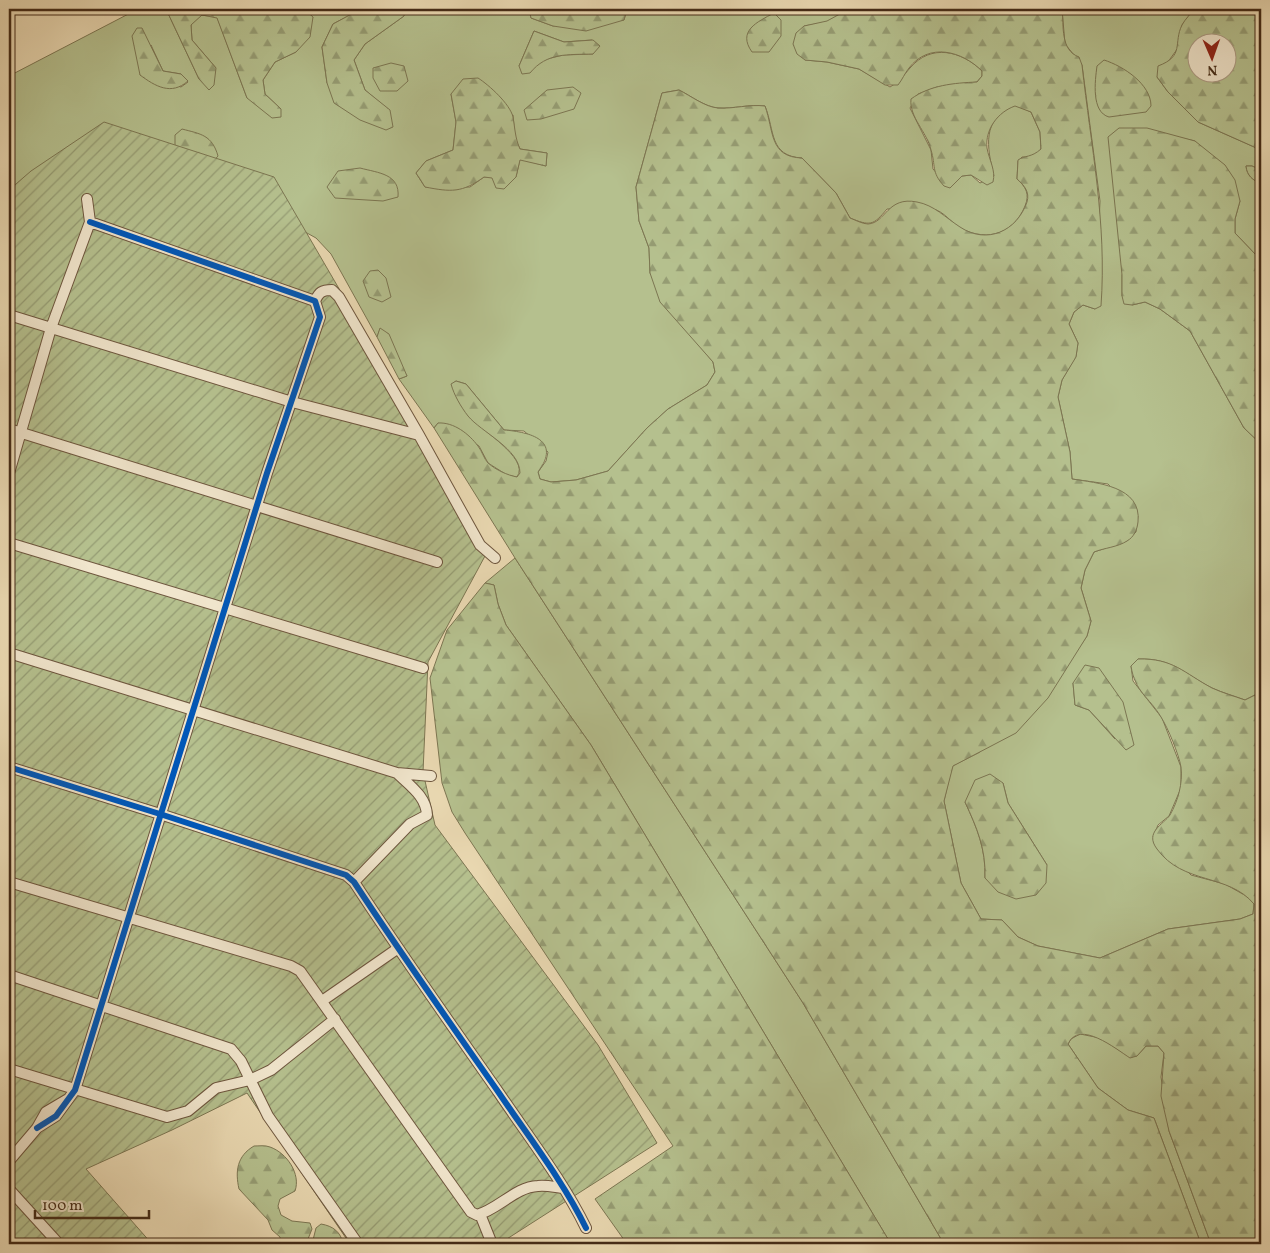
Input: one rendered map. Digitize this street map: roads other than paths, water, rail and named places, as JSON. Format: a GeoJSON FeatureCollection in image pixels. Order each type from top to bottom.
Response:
{"type":"FeatureCollection","features":[{"type":"Feature","properties":{"kind":"street"},"geometry":{"type":"LineString","coordinates":[[9,473],[51,328],[90,222],[86,199]]}},
{"type":"Feature","properties":{"kind":"street"},"geometry":{"type":"LineString","coordinates":[[90,222],[315,301]]}},
{"type":"Feature","properties":{"kind":"street"},"geometry":{"type":"LineString","coordinates":[[9,1161],[38,1128],[56,1116],[72,1094],[224,609],[320,317],[315,301],[319,293],[325,290],[332,290],[339,297],[480,545],[495,558]]}},
{"type":"Feature","properties":{"kind":"street"},"geometry":{"type":"LineString","coordinates":[[9,316],[292,402],[419,435]]}},
{"type":"Feature","properties":{"kind":"street"},"geometry":{"type":"LineString","coordinates":[[9,429],[437,562]]}},
{"type":"Feature","properties":{"kind":"street"},"geometry":{"type":"LineString","coordinates":[[9,543],[423,668]]}},
{"type":"Feature","properties":{"kind":"street"},"geometry":{"type":"LineString","coordinates":[[9,653],[397,773],[431,776]]}},
{"type":"Feature","properties":{"kind":"street"},"geometry":{"type":"LineString","coordinates":[[9,768],[160,814],[346,875],[354,882],[398,949],[541,1154],[586,1228]]}},
{"type":"Feature","properties":{"kind":"street"},"geometry":{"type":"LineString","coordinates":[[354,882],[395,842],[410,824],[427,815],[427,808],[421,795],[397,773]]}},
{"type":"Feature","properties":{"kind":"street"},"geometry":{"type":"LineString","coordinates":[[9,882],[291,966],[300,971],[471,1212],[480,1214],[522,1189],[538,1186],[562,1188]]}},
{"type":"Feature","properties":{"kind":"street"},"geometry":{"type":"LineString","coordinates":[[322,1001],[398,949]]}},
{"type":"Feature","properties":{"kind":"street"},"geometry":{"type":"LineString","coordinates":[[9,975],[232,1049],[237,1053],[268,1116],[358,1244]]}},
{"type":"Feature","properties":{"kind":"street"},"geometry":{"type":"LineString","coordinates":[[9,1069],[72,1094],[167,1117],[188,1111],[216,1088],[250,1080],[271,1070],[335,1019]]}},
{"type":"Feature","properties":{"kind":"street"},"geometry":{"type":"LineString","coordinates":[[9,1190],[59,1244]]}},
{"type":"Feature","properties":{"kind":"street"},"geometry":{"type":"LineString","coordinates":[[480,1214],[492,1244]]}}]}
